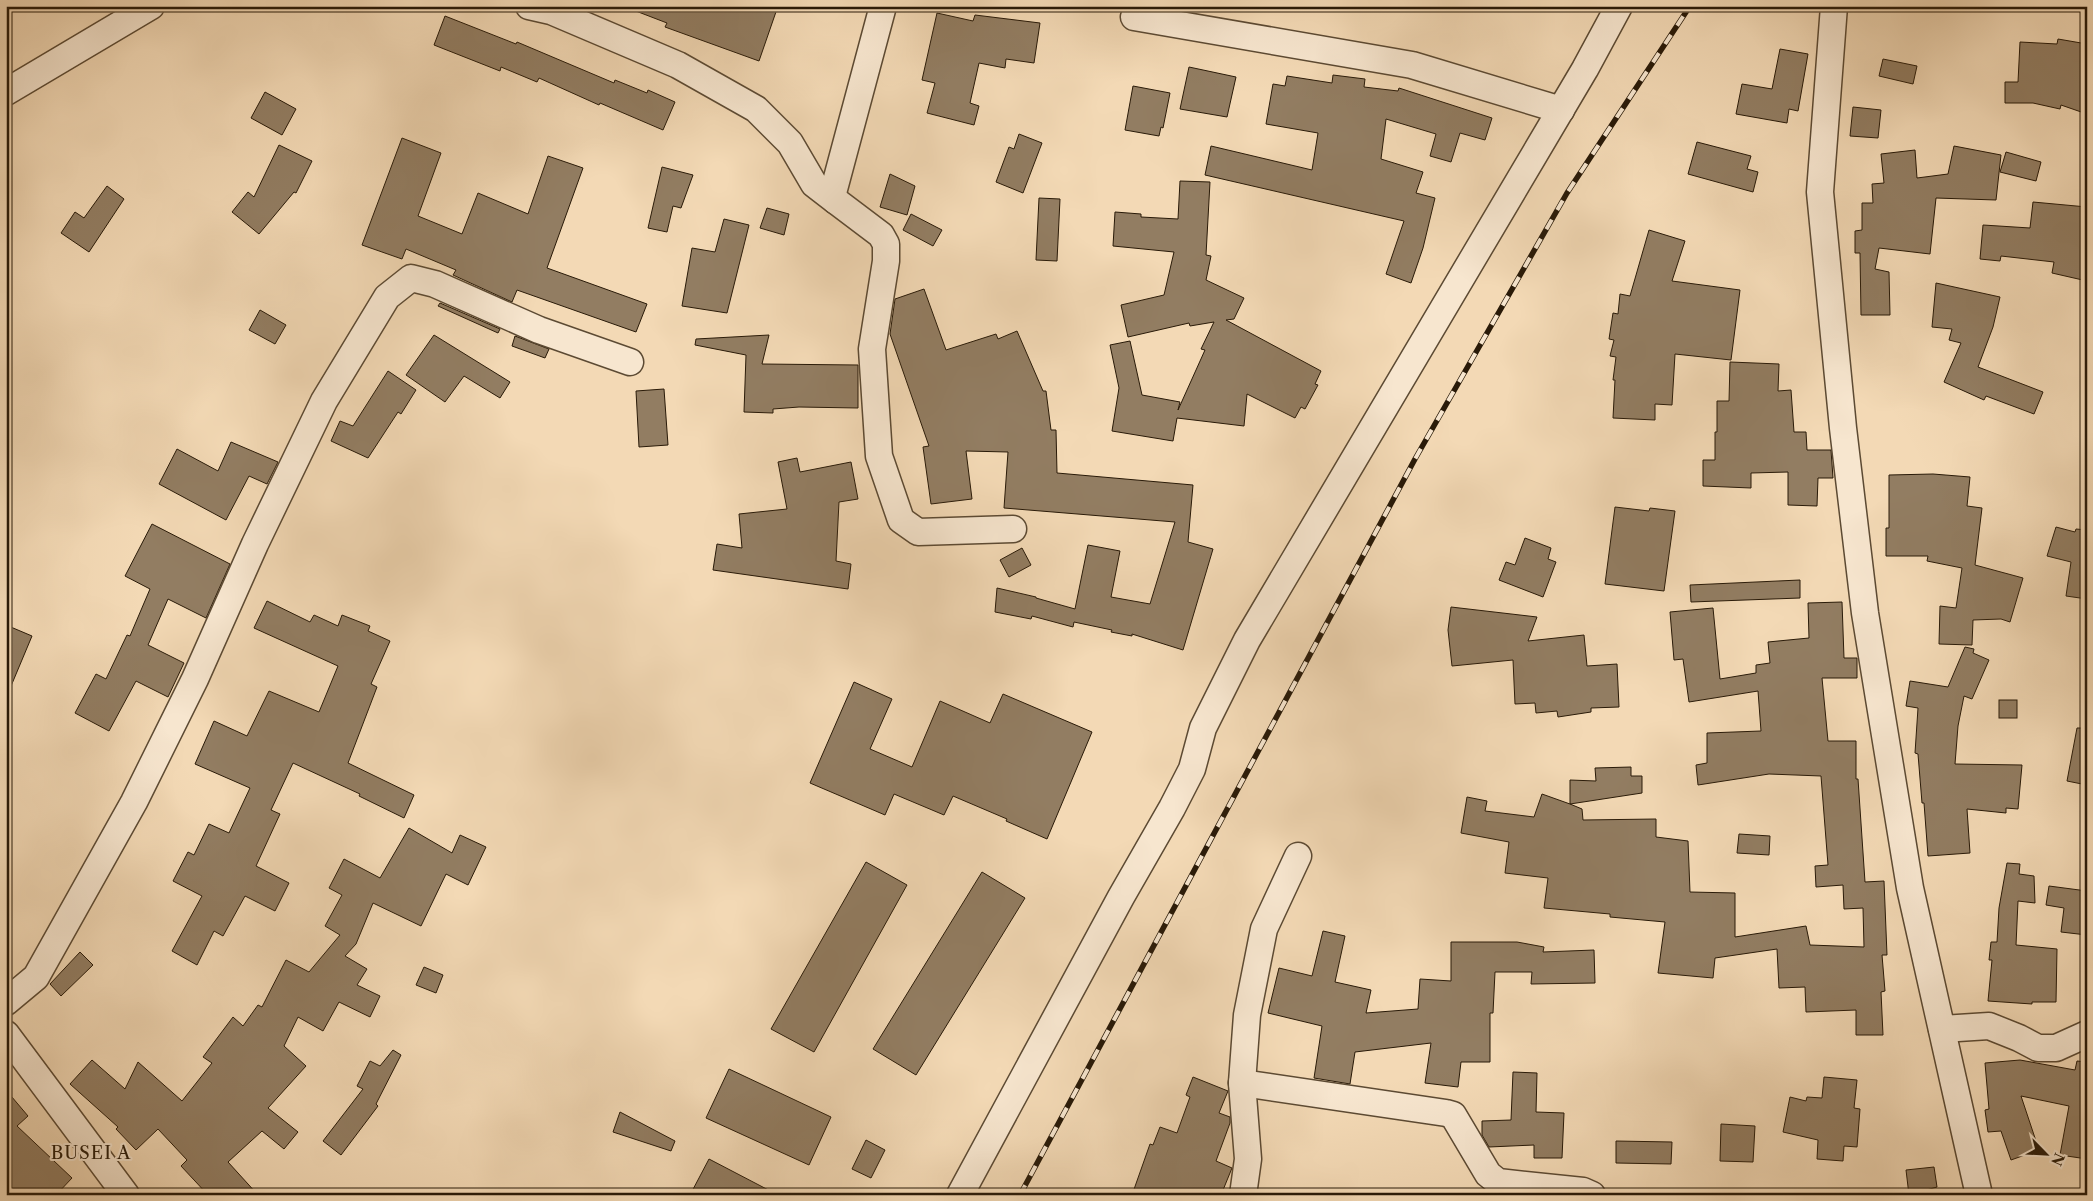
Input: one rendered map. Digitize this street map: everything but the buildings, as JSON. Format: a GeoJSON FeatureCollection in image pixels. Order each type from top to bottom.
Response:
{"type":"FeatureCollection","features":[{"type":"Feature","properties":{"kind":"street"},"geometry":{"type":"LineString","coordinates":[[6,92],[151,6]]}},
{"type":"Feature","properties":{"kind":"street"},"geometry":{"type":"LineString","coordinates":[[529,6],[551,11],[678,65],[756,109],[790,143],[814,184],[881,235],[886,244],[886,261],[872,348],[879,456],[901,520],[918,532],[1013,529]]}},
{"type":"Feature","properties":{"kind":"street"},"geometry":{"type":"LineString","coordinates":[[836,200],[833,193],[883,6]]}},
{"type":"Feature","properties":{"kind":"street"},"geometry":{"type":"LineString","coordinates":[[960,1195],[1116,906],[1172,808],[1192,769],[1203,728],[1247,640],[1585,69],[1619,6]]}},
{"type":"Feature","properties":{"kind":"street"},"geometry":{"type":"LineString","coordinates":[[1834,6],[1820,192],[1843,428],[1865,613],[1908,878],[1979,1195]]}},
{"type":"Feature","properties":{"kind":"street"},"geometry":{"type":"LineString","coordinates":[[1134,17],[1412,64],[1560,110]]}},
{"type":"Feature","properties":{"kind":"street"},"geometry":{"type":"LineString","coordinates":[[6,1002],[36,976],[134,802],[195,679],[255,544],[324,401],[387,297],[411,278],[434,284],[539,330],[630,362]]}},
{"type":"Feature","properties":{"kind":"street"},"geometry":{"type":"LineString","coordinates":[[1243,1195],[1248,1159],[1242,1083],[1246,1015],[1264,929],[1298,856]]}},
{"type":"Feature","properties":{"kind":"street"},"geometry":{"type":"LineString","coordinates":[[1942,1029],[1989,1026],[2038,1048],[2056,1048],[2087,1034]]}},
{"type":"Feature","properties":{"kind":"street"},"geometry":{"type":"LineString","coordinates":[[6,1034],[126,1195]]}},
{"type":"Feature","properties":{"kind":"street"},"geometry":{"type":"LineString","coordinates":[[1242,1083],[1453,1115],[1488,1174],[1498,1182],[1583,1191],[1592,1195]]}},
{"type":"Feature","properties":{"kind":"railway"},"geometry":{"type":"LineString","coordinates":[[1020,1195],[1415,459],[1567,193],[1690,6]]}},
{"type":"Feature","properties":{"kind":"district","name":"BUSEI A"},"geometry":{"type":"Point","coordinates":[91,1153]}}]}
